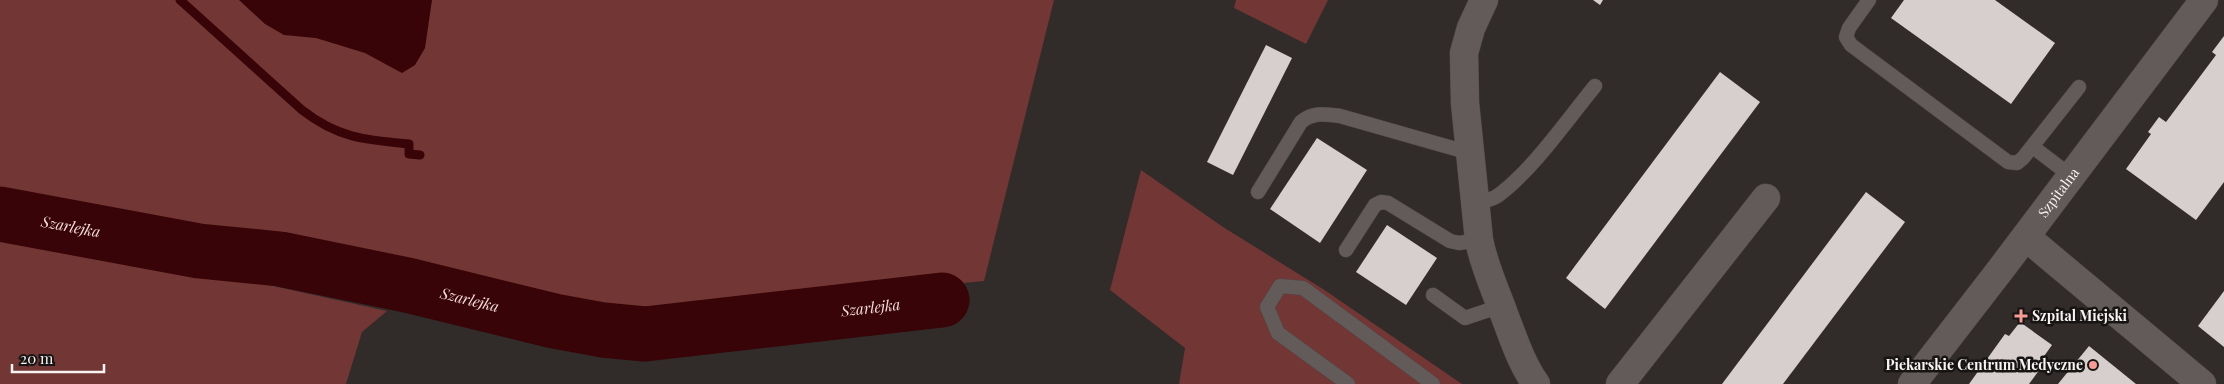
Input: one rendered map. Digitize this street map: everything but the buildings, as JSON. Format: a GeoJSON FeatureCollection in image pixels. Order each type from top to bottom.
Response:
{"type":"FeatureCollection","features":[{"type":"Feature","properties":{"kind":"street"},"geometry":{"type":"LineString","coordinates":[[1484,0],[1471,28],[1464,53],[1465,103],[1479,240],[1483,261],[1520,354],[1536,384]]}},
{"type":"Feature","properties":{"kind":"street","name":"Szpitalna"},"geometry":{"type":"LineString","coordinates":[[1912,384],[2026,237],[2204,0]]}},
{"type":"Feature","properties":{"kind":"street"},"geometry":{"type":"LineString","coordinates":[[1620,384],[1766,198]]}},
{"type":"Feature","properties":{"kind":"street"},"geometry":{"type":"LineString","coordinates":[[2026,237],[2202,384]]}},
{"type":"Feature","properties":{"kind":"lane"},"geometry":{"type":"LineString","coordinates":[[1870,0],[1849,28],[1846,37],[1852,45],[2008,162],[2017,163],[2033,147],[2079,87]]}},
{"type":"Feature","properties":{"kind":"lane"},"geometry":{"type":"LineString","coordinates":[[1475,202],[1489,200],[1500,194],[1519,176],[1595,86]]}},
{"type":"Feature","properties":{"kind":"lane"},"geometry":{"type":"LineString","coordinates":[[1258,192],[1301,122],[1308,116],[1322,114],[1340,116],[1470,153]]}},
{"type":"Feature","properties":{"kind":"lane"},"geometry":{"type":"LineString","coordinates":[[2033,147],[2071,176]]}},
{"type":"Feature","properties":{"kind":"lane"},"geometry":{"type":"LineString","coordinates":[[1346,250],[1375,205],[1381,202],[1388,203],[1450,241],[1459,243],[1479,240]]}},
{"type":"Feature","properties":{"kind":"lane"},"geometry":{"type":"LineString","coordinates":[[1348,384],[1278,334],[1267,307],[1280,286],[1303,288],[1433,384]]}},
{"type":"Feature","properties":{"kind":"lane"},"geometry":{"type":"LineString","coordinates":[[1433,295],[1465,318],[1501,306]]}},
{"type":"Feature","properties":{"kind":"shaded area"},"geometry":{"type":"Polygon","coordinates":[[[0,0],[1054,0],[984,281],[658,313],[462,287],[0,193],[0,0]]]}},
{"type":"Feature","properties":{"kind":"shaded area"},"geometry":{"type":"Polygon","coordinates":[[[239,0],[432,0],[425,48],[415,65],[402,73],[365,53],[316,38],[284,35],[265,24],[239,0]]]}},
{"type":"Feature","properties":{"kind":"shaded area"},"geometry":{"type":"Polygon","coordinates":[[[1236,0],[1328,0],[1306,44],[1234,8],[1236,0]]]}},
{"type":"Feature","properties":{"kind":"shaded area"},"geometry":{"type":"Polygon","coordinates":[[[1141,170],[1223,227],[1323,289],[1462,384],[1179,384],[1185,348],[1110,290],[1141,170]]]}},
{"type":"Feature","properties":{"kind":"shaded area"},"geometry":{"type":"Polygon","coordinates":[[[0,226],[387,311],[362,332],[346,384],[0,384],[0,226]]]}},
{"type":"Feature","properties":{"kind":"waterway"},"geometry":{"type":"LineString","coordinates":[[180,0],[302,110],[315,119],[328,127],[352,136],[409,144],[409,154],[420,155]]}},
{"type":"Feature","properties":{"kind":"waterway","name":"Szarlejka"},"geometry":{"type":"LineString","coordinates":[[0,214],[199,251],[280,259],[407,285],[554,321],[603,330],[645,334],[942,300]]}},
{"type":"Feature","properties":{"kind":"place","name":"Szpital Miejski"},"geometry":{"type":"Point","coordinates":[2021,316]}},
{"type":"Feature","properties":{"kind":"place","name":"Piekarskie Centrum Medyczne"},"geometry":{"type":"Point","coordinates":[2093,365]}}]}
